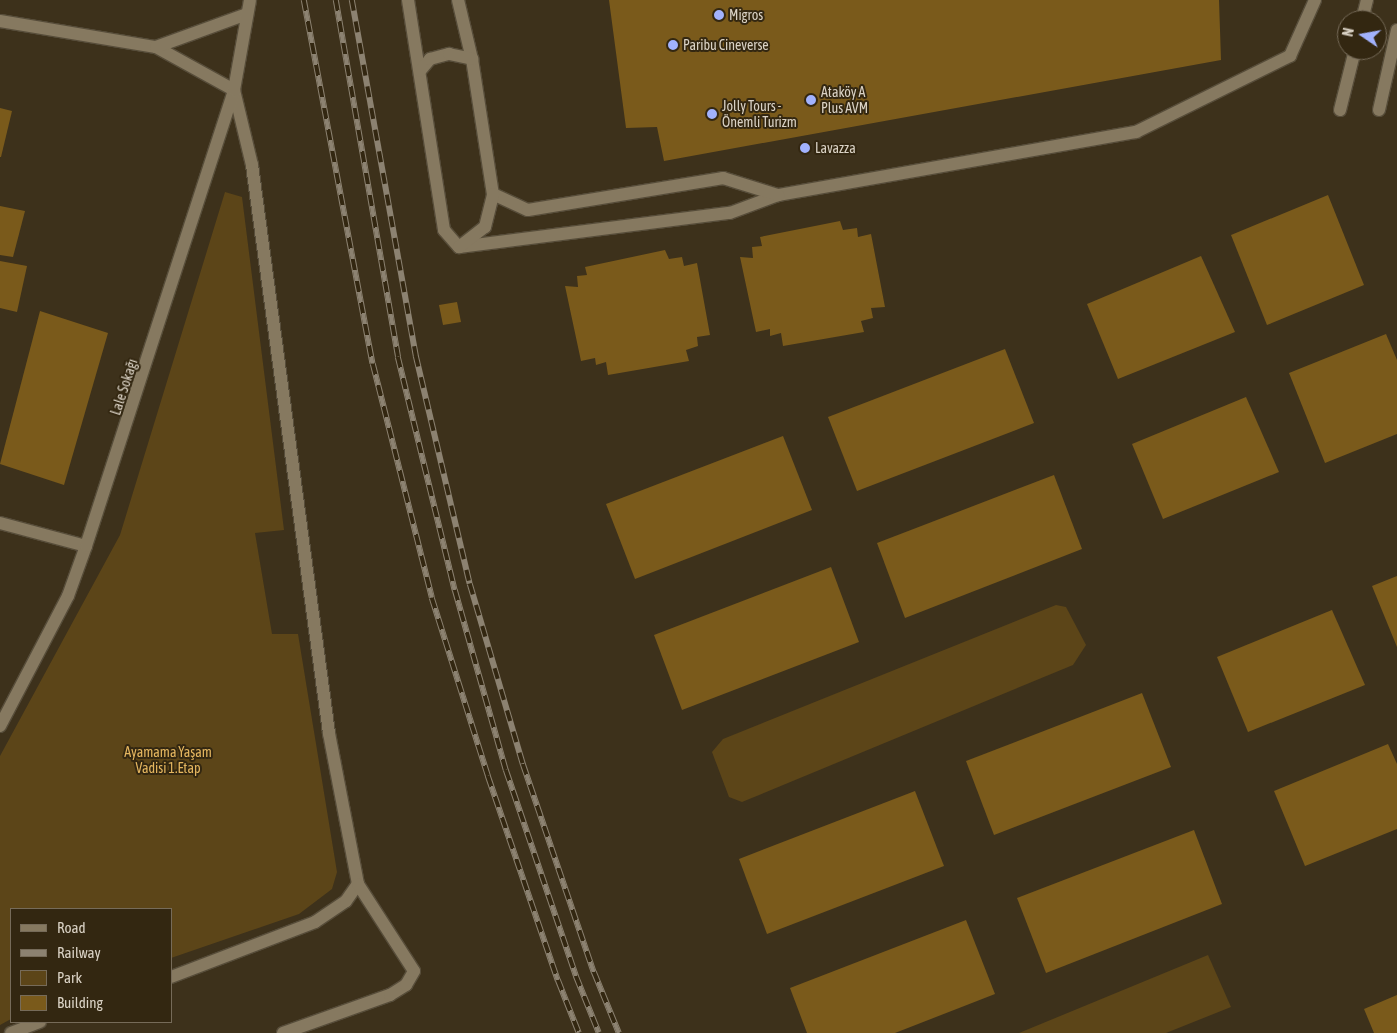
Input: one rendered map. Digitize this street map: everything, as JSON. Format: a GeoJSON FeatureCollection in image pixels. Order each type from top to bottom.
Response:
{"type":"FeatureCollection","features":[{"type":"Feature","properties":{"kind":"street","name":"Lale Sokağı"},"geometry":{"type":"LineString","coordinates":[[0,726],[68,596],[86,546],[234,90],[250,0]]}},
{"type":"Feature","properties":{"kind":"street"},"geometry":{"type":"LineString","coordinates":[[408,0],[444,230],[459,247]]}},
{"type":"Feature","properties":{"kind":"street"},"geometry":{"type":"LineString","coordinates":[[458,0],[472,59],[493,194],[485,227],[459,247]]}},
{"type":"Feature","properties":{"kind":"street"},"geometry":{"type":"LineString","coordinates":[[459,247],[730,213],[778,195],[1136,132],[1290,56],[1315,0]]}},
{"type":"Feature","properties":{"kind":"street"},"geometry":{"type":"LineString","coordinates":[[156,47],[247,14]]}},
{"type":"Feature","properties":{"kind":"street"},"geometry":{"type":"LineString","coordinates":[[0,21],[156,47],[234,90],[252,165],[329,733],[358,884],[414,971],[406,985],[390,995],[314,1029],[282,1033]]}},
{"type":"Feature","properties":{"kind":"street"},"geometry":{"type":"LineString","coordinates":[[1379,110],[1397,30]]}},
{"type":"Feature","properties":{"kind":"street"},"geometry":{"type":"LineString","coordinates":[[420,71],[430,59],[449,54],[472,59]]}},
{"type":"Feature","properties":{"kind":"street"},"geometry":{"type":"LineString","coordinates":[[1340,110],[1352,60]]}},
{"type":"Feature","properties":{"kind":"street"},"geometry":{"type":"LineString","coordinates":[[493,194],[528,210],[723,178],[778,195]]}},
{"type":"Feature","properties":{"kind":"street"},"geometry":{"type":"LineString","coordinates":[[0,523],[86,546]]}},
{"type":"Feature","properties":{"kind":"street"},"geometry":{"type":"LineString","coordinates":[[172,977],[315,922],[346,900],[358,884]]}},
{"type":"Feature","properties":{"kind":"street"},"geometry":{"type":"LineString","coordinates":[[11,1033],[37,1023]]}},
{"type":"Feature","properties":{"kind":"green space","name":"Ayamama Yaşam Vadisi 1.Etap"},"geometry":{"type":"Polygon","coordinates":[[[225,192],[242,197],[284,530],[255,533],[272,634],[298,634],[337,872],[332,889],[299,914],[172,958],[172,908],[10,908],[10,1020],[0,1025],[0,756],[120,535],[225,192]]]}},
{"type":"Feature","properties":{"kind":"green space"},"geometry":{"type":"Polygon","coordinates":[[[1056,605],[1066,607],[1086,645],[1073,665],[742,802],[729,797],[712,752],[723,739],[1056,605]]]}},
{"type":"Feature","properties":{"kind":"green space"},"geometry":{"type":"Polygon","coordinates":[[[1208,955],[1231,1007],[1166,1033],[1019,1033],[1208,955]]]}},
{"type":"Feature","properties":{"kind":"building","name":"Ataköy A Plus AVM"},"geometry":{"type":"Polygon","coordinates":[[[609,0],[1219,0],[1221,60],[664,161],[657,127],[626,128],[609,0]]]}},
{"type":"Feature","properties":{"kind":"building"},"geometry":{"type":"Polygon","coordinates":[[[0,108],[12,111],[1,157],[0,157],[0,108]]]}},
{"type":"Feature","properties":{"kind":"building"},"geometry":{"type":"Polygon","coordinates":[[[1328,195],[1364,285],[1267,325],[1231,235],[1328,195]]]}},
{"type":"Feature","properties":{"kind":"building"},"geometry":{"type":"Polygon","coordinates":[[[0,206],[25,211],[13,257],[0,255],[0,206]]]}},
{"type":"Feature","properties":{"kind":"building"},"geometry":{"type":"Polygon","coordinates":[[[840,221],[843,230],[857,228],[858,237],[871,234],[885,307],[871,308],[873,318],[861,321],[864,332],[783,346],[781,333],[770,336],[770,329],[756,332],[740,257],[753,258],[752,247],[762,246],[760,237],[840,221]]]}},
{"type":"Feature","properties":{"kind":"building"},"geometry":{"type":"Polygon","coordinates":[[[665,250],[669,259],[682,257],[684,266],[697,263],[710,335],[697,337],[698,346],[686,350],[689,361],[608,375],[606,362],[596,365],[595,358],[581,361],[565,286],[578,287],[577,276],[587,275],[585,267],[665,250]]]}},
{"type":"Feature","properties":{"kind":"building"},"geometry":{"type":"Polygon","coordinates":[[[1201,256],[1235,332],[1118,379],[1087,304],[1201,256]]]}},
{"type":"Feature","properties":{"kind":"building"},"geometry":{"type":"Polygon","coordinates":[[[0,261],[27,266],[17,312],[0,308],[0,261]]]}},
{"type":"Feature","properties":{"kind":"building"},"geometry":{"type":"Polygon","coordinates":[[[457,302],[461,322],[443,325],[439,305],[457,302]]]}},
{"type":"Feature","properties":{"kind":"building"},"geometry":{"type":"Polygon","coordinates":[[[40,311],[108,333],[64,485],[0,464],[40,311]]]}},
{"type":"Feature","properties":{"kind":"building"},"geometry":{"type":"Polygon","coordinates":[[[1386,334],[1397,360],[1397,434],[1325,463],[1289,373],[1386,334]]]}},
{"type":"Feature","properties":{"kind":"building"},"geometry":{"type":"Polygon","coordinates":[[[1005,349],[1034,423],[857,491],[828,417],[1005,349]]]}},
{"type":"Feature","properties":{"kind":"building"},"geometry":{"type":"Polygon","coordinates":[[[1246,397],[1279,472],[1163,519],[1132,444],[1246,397]]]}},
{"type":"Feature","properties":{"kind":"building"},"geometry":{"type":"Polygon","coordinates":[[[783,436],[812,510],[635,579],[606,504],[783,436]]]}},
{"type":"Feature","properties":{"kind":"building"},"geometry":{"type":"Polygon","coordinates":[[[1054,475],[1082,549],[905,618],[877,543],[1054,475]]]}},
{"type":"Feature","properties":{"kind":"building"},"geometry":{"type":"Polygon","coordinates":[[[831,567],[859,642],[682,710],[654,635],[831,567]]]}},
{"type":"Feature","properties":{"kind":"building"},"geometry":{"type":"Polygon","coordinates":[[[1397,576],[1397,647],[1372,586],[1397,576]]]}},
{"type":"Feature","properties":{"kind":"building"},"geometry":{"type":"Polygon","coordinates":[[[1332,610],[1365,685],[1248,732],[1217,657],[1332,610]]]}},
{"type":"Feature","properties":{"kind":"building"},"geometry":{"type":"Polygon","coordinates":[[[1142,693],[1171,767],[994,835],[966,761],[1142,693]]]}},
{"type":"Feature","properties":{"kind":"building"},"geometry":{"type":"Polygon","coordinates":[[[1388,744],[1397,764],[1397,829],[1305,866],[1274,791],[1388,744]]]}},
{"type":"Feature","properties":{"kind":"building"},"geometry":{"type":"Polygon","coordinates":[[[915,791],[944,866],[767,934],[739,859],[915,791]]]}},
{"type":"Feature","properties":{"kind":"building"},"geometry":{"type":"Polygon","coordinates":[[[1194,830],[1222,904],[1046,973],[1017,898],[1194,830]]]}},
{"type":"Feature","properties":{"kind":"building"},"geometry":{"type":"Polygon","coordinates":[[[966,920],[995,994],[895,1033],[807,1033],[790,988],[966,920]]]}},
{"type":"Feature","properties":{"kind":"building"},"geometry":{"type":"Polygon","coordinates":[[[1397,995],[1397,1033],[1374,1033],[1364,1009],[1397,995]]]}},
{"type":"Feature","properties":{"kind":"railway"},"geometry":{"type":"LineString","coordinates":[[304,0],[373,364],[432,598],[488,776],[558,980],[579,1033]]}},
{"type":"Feature","properties":{"kind":"railway"},"geometry":{"type":"LineString","coordinates":[[336,0],[398,357],[455,590],[506,770],[576,976],[599,1033]]}},
{"type":"Feature","properties":{"kind":"railway"},"geometry":{"type":"LineString","coordinates":[[352,0],[416,356],[470,584],[523,764],[594,972],[619,1033]]}},
{"type":"Feature","properties":{"kind":"place","name":"Migros"},"geometry":{"type":"Point","coordinates":[719,15]}},
{"type":"Feature","properties":{"kind":"place","name":"Paribu Cineverse"},"geometry":{"type":"Point","coordinates":[673,45]}},
{"type":"Feature","properties":{"kind":"place","name":"Ataköy A Plus AVM"},"geometry":{"type":"Point","coordinates":[811,100]}},
{"type":"Feature","properties":{"kind":"place","name":"Jolly Tours - Önemli Turizm"},"geometry":{"type":"Point","coordinates":[712,114]}},
{"type":"Feature","properties":{"kind":"place","name":"Lavazza"},"geometry":{"type":"Point","coordinates":[805,148]}}]}
